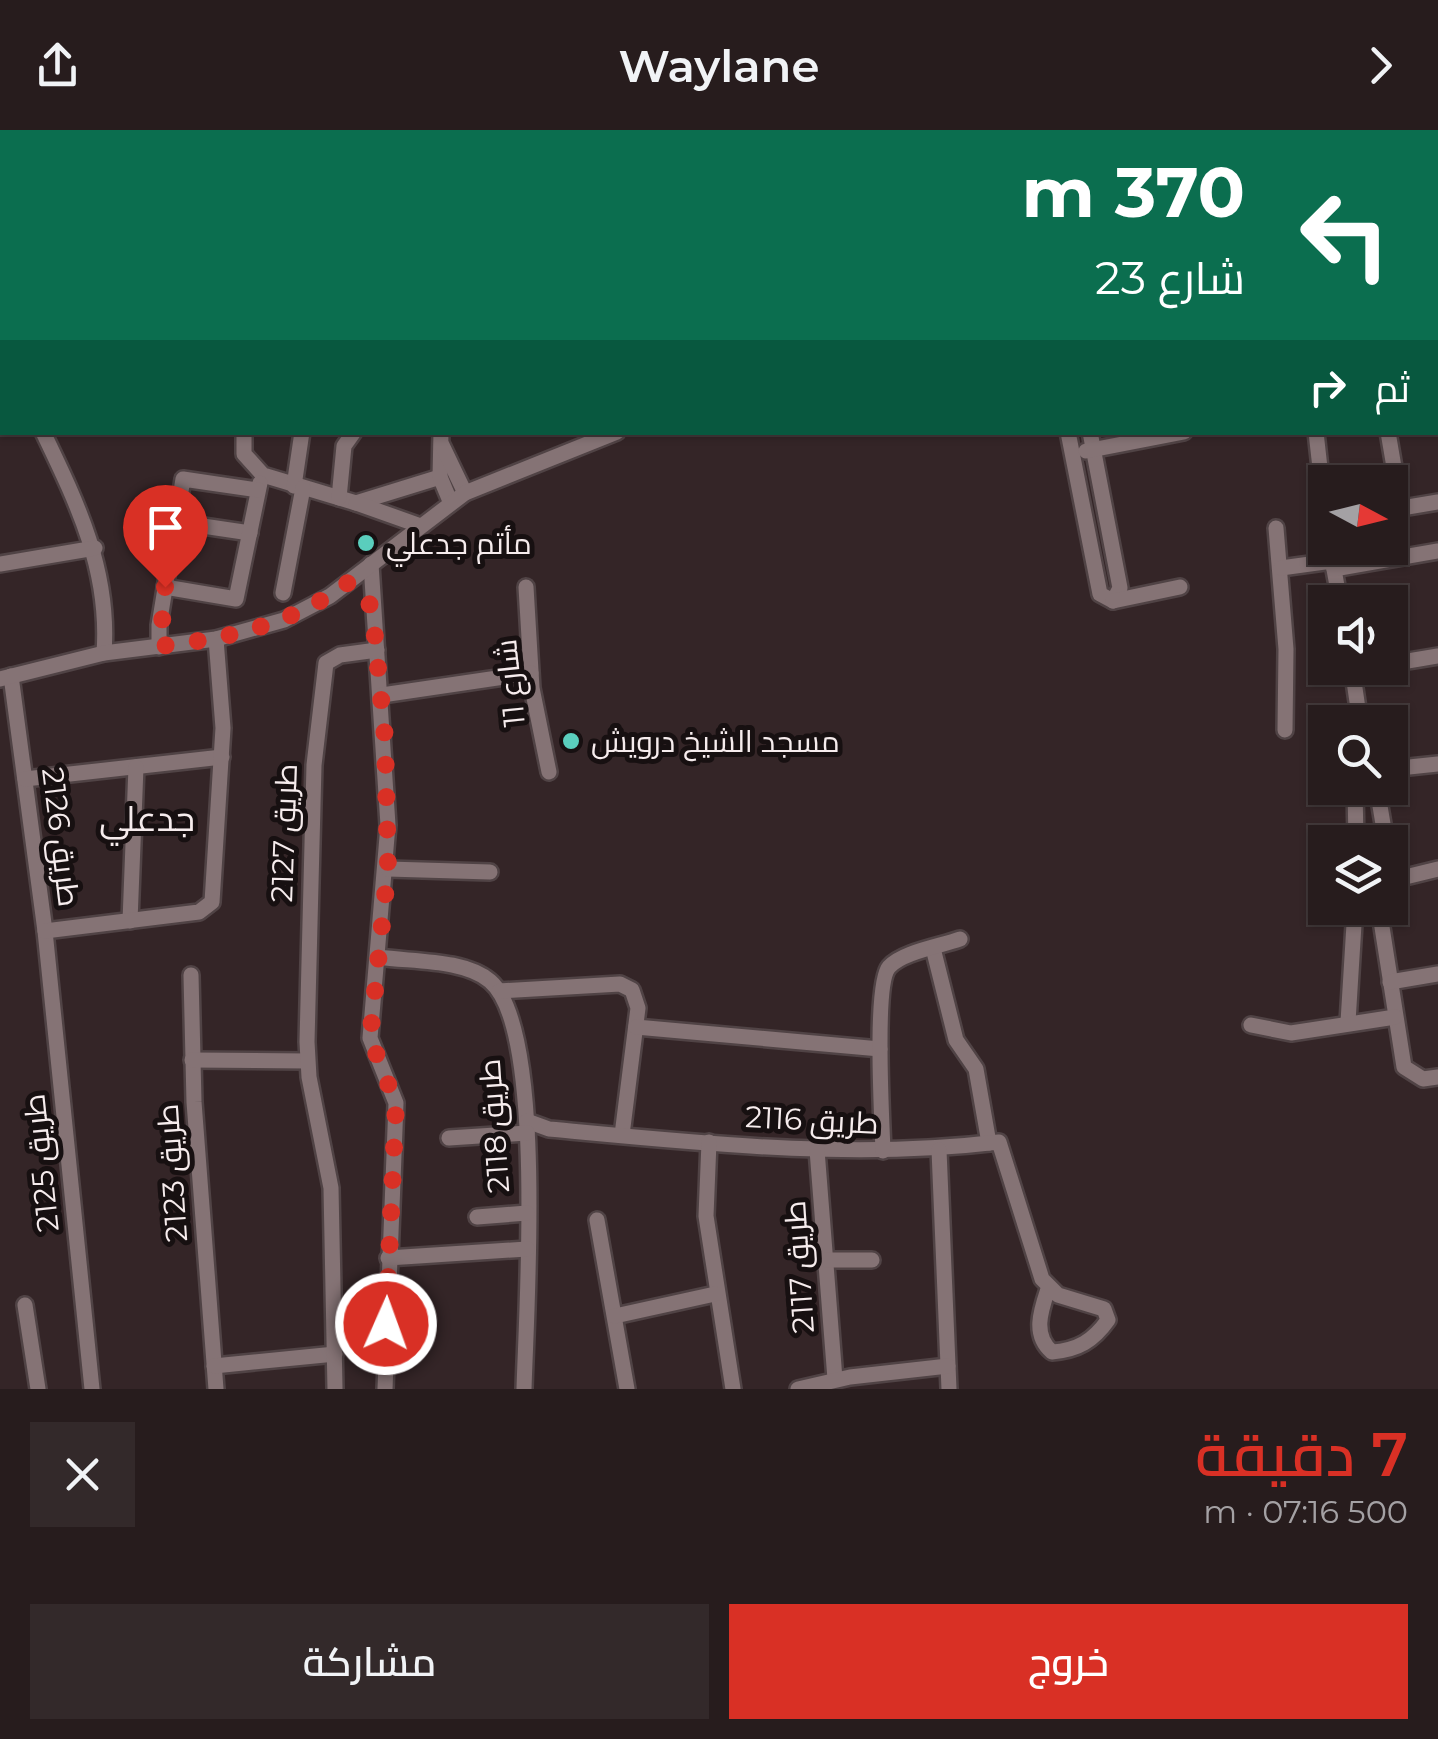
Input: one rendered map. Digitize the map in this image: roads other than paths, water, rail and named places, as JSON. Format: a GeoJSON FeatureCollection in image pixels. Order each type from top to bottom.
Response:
{"type":"FeatureCollection","features":[{"type":"Feature","properties":{"kind":"street"},"geometry":{"type":"LineString","coordinates":[[44,435],[94,548],[106,603],[104,653]]}},
{"type":"Feature","properties":{"kind":"street"},"geometry":{"type":"LineString","coordinates":[[165,587],[236,599],[260,482],[244,454],[244,435]]}},
{"type":"Feature","properties":{"kind":"street"},"geometry":{"type":"LineString","coordinates":[[283,593],[299,487],[302,435]]}},
{"type":"Feature","properties":{"kind":"street"},"geometry":{"type":"LineString","coordinates":[[339,498],[344,446],[352,435]]}},
{"type":"Feature","properties":{"kind":"street"},"geometry":{"type":"LineString","coordinates":[[6,678],[104,653],[216,640],[284,620],[349,582],[457,497],[610,435]]}},
{"type":"Feature","properties":{"kind":"street"},"geometry":{"type":"LineString","coordinates":[[1142,435],[1070,441],[1100,594],[1113,600],[1180,587]]}},
{"type":"Feature","properties":{"kind":"street"},"geometry":{"type":"LineString","coordinates":[[1316,435],[1320,465]]}},
{"type":"Feature","properties":{"kind":"street"},"geometry":{"type":"LineString","coordinates":[[1388,435],[1391,465]]}},
{"type":"Feature","properties":{"kind":"street"},"geometry":{"type":"LineString","coordinates":[[1091,437],[1120,592],[1113,600]]}},
{"type":"Feature","properties":{"kind":"street"},"geometry":{"type":"LineString","coordinates":[[441,439],[457,497]]}},
{"type":"Feature","properties":{"kind":"street"},"geometry":{"type":"LineString","coordinates":[[441,439],[440,477],[457,497]]}},
{"type":"Feature","properties":{"kind":"street"},"geometry":{"type":"LineString","coordinates":[[356,503],[440,477]]}},
{"type":"Feature","properties":{"kind":"street"},"geometry":{"type":"LineString","coordinates":[[160,646],[165,587],[185,478],[299,487],[418,525]]}},
{"type":"Feature","properties":{"kind":"street"},"geometry":{"type":"LineString","coordinates":[[1408,507],[1438,502]]}},
{"type":"Feature","properties":{"kind":"street"},"geometry":{"type":"LineString","coordinates":[[176,522],[250,533]]}},
{"type":"Feature","properties":{"kind":"street"},"geometry":{"type":"LineString","coordinates":[[1276,528],[1285,730]]}},
{"type":"Feature","properties":{"kind":"street"},"geometry":{"type":"LineString","coordinates":[[1089,539],[1110,535]]}},
{"type":"Feature","properties":{"kind":"street"},"geometry":{"type":"LineString","coordinates":[[0,564],[94,548]]}},
{"type":"Feature","properties":{"kind":"street"},"geometry":{"type":"LineString","coordinates":[[1408,553],[1438,551]]}},
{"type":"Feature","properties":{"kind":"street"},"geometry":{"type":"LineString","coordinates":[[1280,568],[1308,563]]}},
{"type":"Feature","properties":{"kind":"street"},"geometry":{"type":"LineString","coordinates":[[371,564],[382,695],[388,868],[370,1038],[396,1104],[385,1389]]}},
{"type":"Feature","properties":{"kind":"street"},"geometry":{"type":"LineString","coordinates":[[349,582],[372,607]]}},
{"type":"Feature","properties":{"kind":"street","name":"شارع 11"},"geometry":{"type":"LineString","coordinates":[[526,588],[531,673],[549,772]]}},
{"type":"Feature","properties":{"kind":"street","name":"طريق 2126"},"geometry":{"type":"LineString","coordinates":[[6,678],[25,779],[45,931],[198,912],[212,902],[222,757],[216,640]]}},
{"type":"Feature","properties":{"kind":"street","name":"طريق 2127"},"geometry":{"type":"LineString","coordinates":[[336,1389],[329,1172],[307,1061],[310,850],[322,670],[332,657],[377,650]]}},
{"type":"Feature","properties":{"kind":"street"},"geometry":{"type":"LineString","coordinates":[[1408,661],[1438,656]]}},
{"type":"Feature","properties":{"kind":"street"},"geometry":{"type":"LineString","coordinates":[[382,695],[531,673]]}},
{"type":"Feature","properties":{"kind":"street"},"geometry":{"type":"LineString","coordinates":[[25,779],[222,757]]}},
{"type":"Feature","properties":{"kind":"street"},"geometry":{"type":"LineString","coordinates":[[1408,768],[1438,764]]}},
{"type":"Feature","properties":{"kind":"street"},"geometry":{"type":"LineString","coordinates":[[130,921],[136,768]]}},
{"type":"Feature","properties":{"kind":"street"},"geometry":{"type":"LineString","coordinates":[[388,868],[490,872]]}},
{"type":"Feature","properties":{"kind":"street"},"geometry":{"type":"LineString","coordinates":[[1408,871],[1438,870]]}},
{"type":"Feature","properties":{"kind":"street"},"geometry":{"type":"LineString","coordinates":[[1348,1022],[1354,925]]}},
{"type":"Feature","properties":{"kind":"street"},"geometry":{"type":"LineString","coordinates":[[1382,925],[1404,1067],[1422,1079],[1438,1077]]}},
{"type":"Feature","properties":{"kind":"street","name":"طريق 2125"},"geometry":{"type":"LineString","coordinates":[[45,931],[92,1389]]}},
{"type":"Feature","properties":{"kind":"street"},"geometry":{"type":"LineString","coordinates":[[883,1151],[880,1049],[884,975],[890,966],[960,939]]}},
{"type":"Feature","properties":{"kind":"street"},"geometry":{"type":"LineString","coordinates":[[934,948],[956,1040],[976,1069],[994,1142],[1048,1289],[1040,1316],[1046,1347],[1052,1352],[1067,1351],[1099,1333],[1108,1320],[1104,1309],[1048,1289]]}},
{"type":"Feature","properties":{"kind":"street"},"geometry":{"type":"LineString","coordinates":[[379,958],[468,970],[499,991],[620,984],[636,995],[636,1027],[622,1135]]}},
{"type":"Feature","properties":{"kind":"street"},"geometry":{"type":"LineString","coordinates":[[1390,982],[1438,974]]}},
{"type":"Feature","properties":{"kind":"street","name":"طريق 2123"},"geometry":{"type":"LineString","coordinates":[[191,975],[192,1060],[216,1389]]}},
{"type":"Feature","properties":{"kind":"street","name":"طريق 2118"},"geometry":{"type":"LineString","coordinates":[[499,991],[510,1017],[527,1127],[524,1389]]}},
{"type":"Feature","properties":{"kind":"street"},"geometry":{"type":"LineString","coordinates":[[1251,1025],[1292,1034],[1394,1017]]}},
{"type":"Feature","properties":{"kind":"street"},"geometry":{"type":"LineString","coordinates":[[636,1027],[880,1049]]}},
{"type":"Feature","properties":{"kind":"street"},"geometry":{"type":"LineString","coordinates":[[192,1060],[307,1061]]}},
{"type":"Feature","properties":{"kind":"street","name":"طريق 2116"},"geometry":{"type":"LineString","coordinates":[[449,1138],[527,1127],[817,1150],[939,1150],[994,1142]]}},
{"type":"Feature","properties":{"kind":"street"},"geometry":{"type":"LineString","coordinates":[[708,1142],[705,1199],[715,1294],[732,1389]]}},
{"type":"Feature","properties":{"kind":"street","name":"طريق 2117"},"geometry":{"type":"LineString","coordinates":[[817,1150],[835,1379]]}},
{"type":"Feature","properties":{"kind":"street"},"geometry":{"type":"LineString","coordinates":[[939,1150],[949,1389]]}},
{"type":"Feature","properties":{"kind":"street"},"geometry":{"type":"LineString","coordinates":[[477,1217],[527,1213]]}},
{"type":"Feature","properties":{"kind":"street"},"geometry":{"type":"LineString","coordinates":[[597,1220],[627,1389]]}},
{"type":"Feature","properties":{"kind":"street"},"geometry":{"type":"LineString","coordinates":[[388,1258],[528,1249]]}},
{"type":"Feature","properties":{"kind":"street"},"geometry":{"type":"LineString","coordinates":[[826,1260],[872,1260]]}},
{"type":"Feature","properties":{"kind":"street"},"geometry":{"type":"LineString","coordinates":[[616,1316],[715,1294]]}},
{"type":"Feature","properties":{"kind":"street"},"geometry":{"type":"LineString","coordinates":[[25,1305],[38,1389]]}},
{"type":"Feature","properties":{"kind":"street"},"geometry":{"type":"LineString","coordinates":[[214,1366],[335,1354]]}},
{"type":"Feature","properties":{"kind":"street"},"geometry":{"type":"LineString","coordinates":[[798,1389],[835,1379],[948,1366]]}},
{"type":"Feature","properties":{"kind":"place","name":"مأتم جدعلي"},"geometry":{"type":"Point","coordinates":[366,543]}},
{"type":"Feature","properties":{"kind":"place","name":"مسجد الشيخ درويش"},"geometry":{"type":"Point","coordinates":[571,741]}},
{"type":"Feature","properties":{"kind":"district","name":"جدعلي"},"geometry":{"type":"Point","coordinates":[147,818]}}]}
